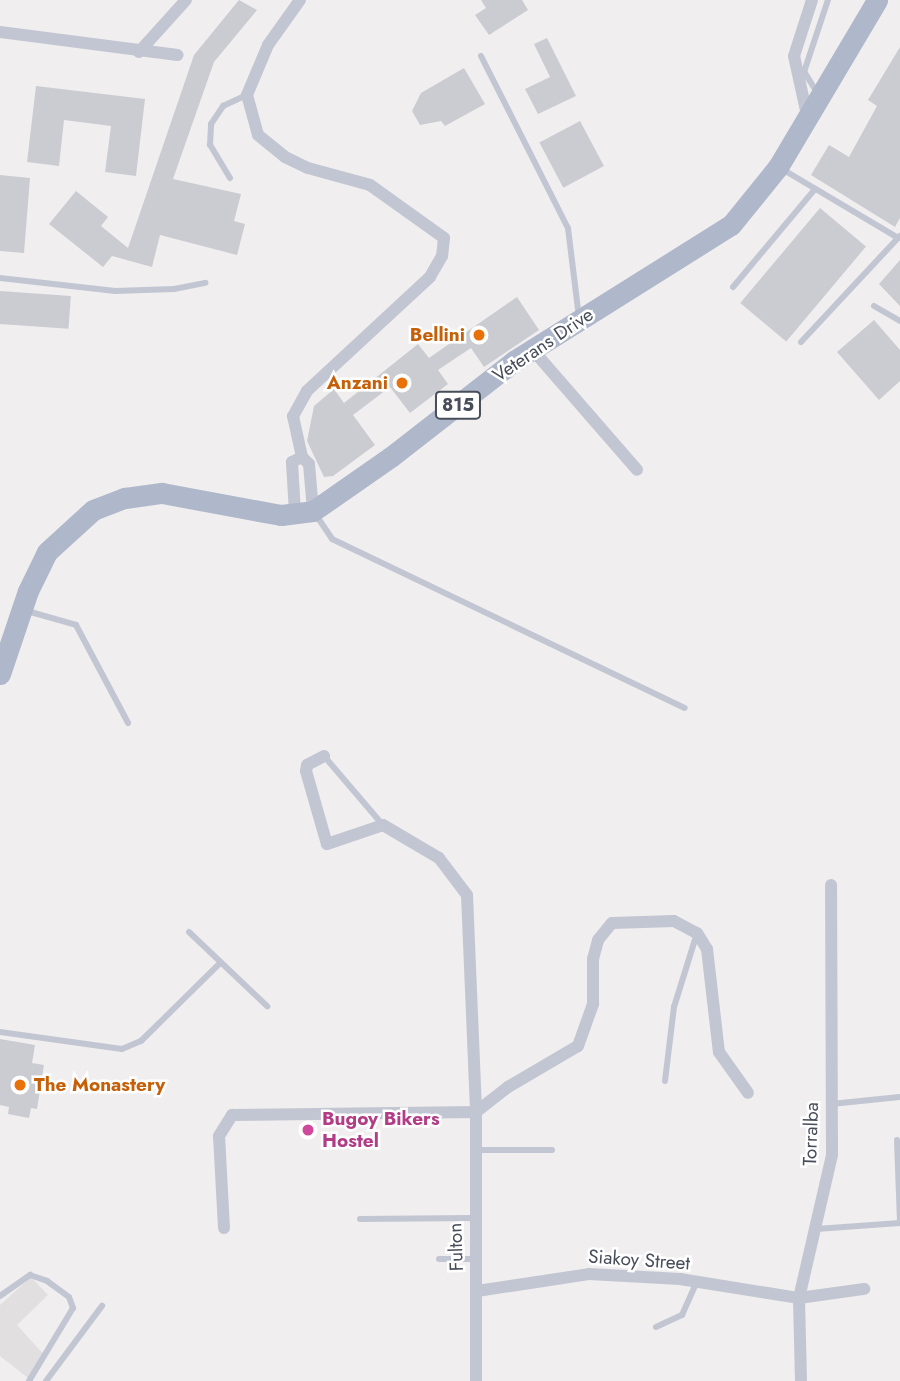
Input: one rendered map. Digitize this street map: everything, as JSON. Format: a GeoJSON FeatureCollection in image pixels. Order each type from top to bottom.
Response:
{"type":"FeatureCollection","features":[{"type":"Feature","properties":{"kind":"main road","name":"Veterans Drive"},"geometry":{"type":"LineString","coordinates":[[304,512],[532,349],[579,318],[682,260],[731,225],[778,167],[877,0]]}},
{"type":"Feature","properties":{"kind":"main road"},"geometry":{"type":"LineString","coordinates":[[0,674],[21,610],[47,552],[67,530],[93,510],[125,498],[162,493],[281,515],[304,512]]}},
{"type":"Feature","properties":{"kind":"street"},"geometry":{"type":"LineString","coordinates":[[139,52],[186,0]]}},
{"type":"Feature","properties":{"kind":"street"},"geometry":{"type":"LineString","coordinates":[[300,0],[268,45],[247,95],[258,135],[285,157],[370,185],[444,238],[442,256],[430,277],[307,391],[293,416],[302,457],[309,464],[304,512]]}},
{"type":"Feature","properties":{"kind":"street"},"geometry":{"type":"LineString","coordinates":[[807,115],[794,56],[812,0]]}},
{"type":"Feature","properties":{"kind":"street"},"geometry":{"type":"LineString","coordinates":[[0,33],[178,55]]}},
{"type":"Feature","properties":{"kind":"street"},"geometry":{"type":"LineString","coordinates":[[532,349],[637,470]]}},
{"type":"Feature","properties":{"kind":"street"},"geometry":{"type":"LineString","coordinates":[[302,457],[292,462],[304,512]]}},
{"type":"Feature","properties":{"kind":"street"},"geometry":{"type":"LineString","coordinates":[[324,756],[307,765],[306,771],[327,844],[383,825]]}},
{"type":"Feature","properties":{"kind":"street","name":"Fulton"},"geometry":{"type":"LineString","coordinates":[[383,825],[439,858],[467,895],[476,1112],[476,1381]]}},
{"type":"Feature","properties":{"kind":"street","name":"Torralba"},"geometry":{"type":"LineString","coordinates":[[801,1381],[799,1298],[832,1155],[831,885]]}},
{"type":"Feature","properties":{"kind":"street"},"geometry":{"type":"LineString","coordinates":[[224,1228],[219,1136],[225,1122],[236,1112],[476,1112],[508,1087],[578,1046],[593,1004],[593,959],[598,940],[612,923],[674,921],[697,933],[707,949],[719,1052],[748,1093]]}},
{"type":"Feature","properties":{"kind":"street","name":"Siakoy Street"},"geometry":{"type":"LineString","coordinates":[[477,1291],[589,1274],[696,1283],[799,1298],[864,1289]]}},
{"type":"Feature","properties":{"kind":"lane"},"geometry":{"type":"LineString","coordinates":[[819,96],[804,72],[828,0]]}},
{"type":"Feature","properties":{"kind":"lane"},"geometry":{"type":"LineString","coordinates":[[481,56],[568,228],[579,318]]}},
{"type":"Feature","properties":{"kind":"lane"},"geometry":{"type":"LineString","coordinates":[[230,178],[210,145],[211,124],[223,106],[247,95]]}},
{"type":"Feature","properties":{"kind":"lane"},"geometry":{"type":"LineString","coordinates":[[778,167],[899,237],[801,342]]}},
{"type":"Feature","properties":{"kind":"lane"},"geometry":{"type":"LineString","coordinates":[[733,287],[815,189]]}},
{"type":"Feature","properties":{"kind":"lane"},"geometry":{"type":"LineString","coordinates":[[0,278],[115,291],[174,289],[205,282]]}},
{"type":"Feature","properties":{"kind":"lane"},"geometry":{"type":"LineString","coordinates":[[874,306],[900,321]]}},
{"type":"Feature","properties":{"kind":"lane"},"geometry":{"type":"LineString","coordinates":[[304,512],[332,539],[685,708]]}},
{"type":"Feature","properties":{"kind":"lane"},"geometry":{"type":"LineString","coordinates":[[21,610],[76,625],[128,723]]}},
{"type":"Feature","properties":{"kind":"lane"},"geometry":{"type":"LineString","coordinates":[[324,756],[383,825]]}},
{"type":"Feature","properties":{"kind":"lane"},"geometry":{"type":"LineString","coordinates":[[189,932],[268,1006]]}},
{"type":"Feature","properties":{"kind":"lane"},"geometry":{"type":"LineString","coordinates":[[665,1081],[674,1007],[697,933]]}},
{"type":"Feature","properties":{"kind":"lane"},"geometry":{"type":"LineString","coordinates":[[0,1032],[122,1049],[141,1041],[221,962]]}},
{"type":"Feature","properties":{"kind":"lane"},"geometry":{"type":"LineString","coordinates":[[831,1104],[900,1097]]}},
{"type":"Feature","properties":{"kind":"lane"},"geometry":{"type":"LineString","coordinates":[[816,1229],[900,1223],[897,1140]]}},
{"type":"Feature","properties":{"kind":"lane"},"geometry":{"type":"LineString","coordinates":[[475,1150],[552,1150]]}},
{"type":"Feature","properties":{"kind":"lane"},"geometry":{"type":"LineString","coordinates":[[360,1219],[474,1218]]}},
{"type":"Feature","properties":{"kind":"lane"},"geometry":{"type":"LineString","coordinates":[[439,1259],[476,1259]]}},
{"type":"Feature","properties":{"kind":"lane"},"geometry":{"type":"LineString","coordinates":[[0,1296],[30,1275],[69,1297],[73,1308],[29,1381]]}},
{"type":"Feature","properties":{"kind":"lane"},"geometry":{"type":"LineString","coordinates":[[656,1327],[682,1315],[696,1283]]}},
{"type":"Feature","properties":{"kind":"lane"},"geometry":{"type":"LineString","coordinates":[[46,1381],[102,1306]]}},
{"type":"Feature","properties":{"kind":"shaded area"},"geometry":{"type":"Polygon","coordinates":[[[31,1277],[48,1295],[17,1325],[46,1357],[28,1378],[0,1356],[0,1305],[31,1277]]]}},
{"type":"Feature","properties":{"kind":"building"},"geometry":{"type":"Polygon","coordinates":[[[239,0],[257,10],[214,62],[173,179],[241,194],[234,221],[245,224],[237,255],[160,235],[152,267],[112,256],[103,267],[49,224],[76,191],[108,217],[101,226],[128,248],[194,55],[239,0]]]}},
{"type":"Feature","properties":{"kind":"building"},"geometry":{"type":"Polygon","coordinates":[[[481,0],[522,0],[528,10],[489,35],[475,15],[486,8],[481,0]]]}},
{"type":"Feature","properties":{"kind":"building"},"geometry":{"type":"Polygon","coordinates":[[[547,38],[576,96],[538,114],[525,89],[550,77],[534,44],[547,38]]]}},
{"type":"Feature","properties":{"kind":"building"},"geometry":{"type":"Polygon","coordinates":[[[900,47],[900,218],[895,227],[811,175],[829,145],[849,157],[877,106],[868,100],[900,47]]]}},
{"type":"Feature","properties":{"kind":"building"},"geometry":{"type":"Polygon","coordinates":[[[464,68],[485,104],[445,126],[441,121],[420,125],[412,111],[421,93],[464,68]]]}},
{"type":"Feature","properties":{"kind":"building"},"geometry":{"type":"Polygon","coordinates":[[[36,86],[145,99],[136,176],[105,172],[111,126],[64,120],[59,166],[27,162],[36,86]]]}},
{"type":"Feature","properties":{"kind":"building"},"geometry":{"type":"Polygon","coordinates":[[[580,121],[604,166],[563,188],[539,143],[580,121]]]}},
{"type":"Feature","properties":{"kind":"building"},"geometry":{"type":"Polygon","coordinates":[[[0,175],[30,178],[24,253],[0,251],[0,175]]]}},
{"type":"Feature","properties":{"kind":"building"},"geometry":{"type":"Polygon","coordinates":[[[820,208],[866,247],[786,342],[740,303],[820,208]]]}},
{"type":"Feature","properties":{"kind":"building"},"geometry":{"type":"Polygon","coordinates":[[[900,260],[900,306],[879,284],[900,260]]]}},
{"type":"Feature","properties":{"kind":"building"},"geometry":{"type":"Polygon","coordinates":[[[0,291],[71,296],[69,329],[0,324],[0,291]]]}},
{"type":"Feature","properties":{"kind":"building"},"geometry":{"type":"Polygon","coordinates":[[[517,297],[539,330],[484,367],[471,348],[438,370],[448,384],[410,413],[390,387],[353,415],[375,445],[333,476],[324,477],[307,441],[314,406],[334,389],[344,403],[418,344],[429,358],[517,297]]]}},
{"type":"Feature","properties":{"kind":"building"},"geometry":{"type":"Polygon","coordinates":[[[874,320],[900,350],[900,381],[879,400],[837,352],[874,320]]]}},
{"type":"Feature","properties":{"kind":"building","name":"The Monastery"},"geometry":{"type":"Polygon","coordinates":[[[0,1039],[35,1045],[32,1063],[44,1065],[37,1109],[31,1108],[29,1118],[8,1114],[9,1107],[0,1105],[0,1039]]]}},
{"type":"Feature","properties":{"kind":"place","name":"Bellini"},"geometry":{"type":"Point","coordinates":[479,335]}},
{"type":"Feature","properties":{"kind":"place","name":"Anzani"},"geometry":{"type":"Point","coordinates":[402,383]}},
{"type":"Feature","properties":{"kind":"place","name":"The Monastery"},"geometry":{"type":"Point","coordinates":[20,1085]}},
{"type":"Feature","properties":{"kind":"place","name":"Bugoy Bikers Hostel"},"geometry":{"type":"Point","coordinates":[308,1130]}}]}
